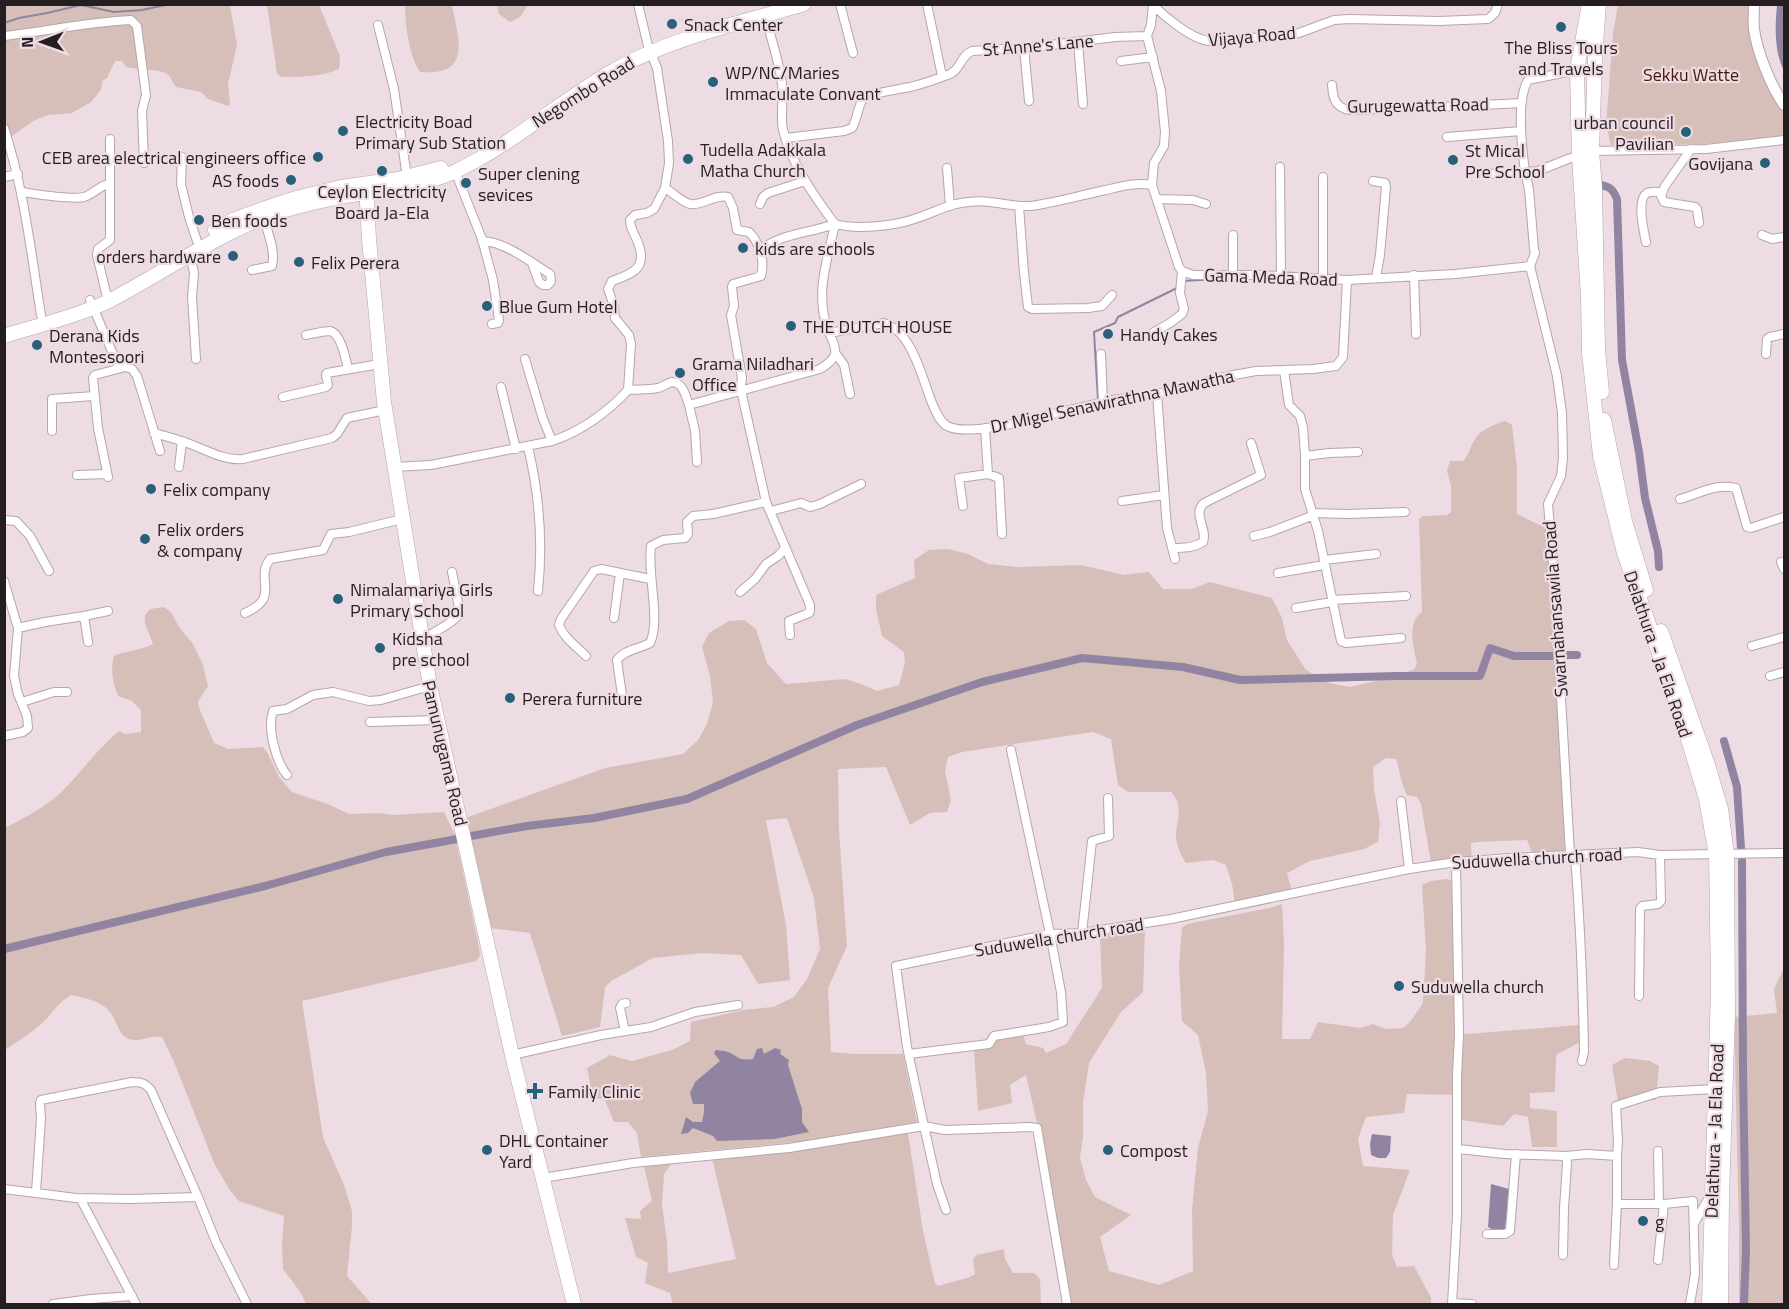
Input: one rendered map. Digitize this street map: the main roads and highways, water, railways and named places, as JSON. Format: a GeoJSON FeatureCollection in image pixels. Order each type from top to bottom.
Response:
{"type":"FeatureCollection","features":[{"type":"Feature","properties":{"kind":"main road","name":"Negombo Road"},"geometry":{"type":"LineString","coordinates":[[366,189],[394,189],[438,178],[455,171],[485,155],[602,77],[649,49],[688,31],[777,4]]}},
{"type":"Feature","properties":{"kind":"main road","name":"Negombo Road"},"geometry":{"type":"LineString","coordinates":[[4,327],[41,315],[92,304],[106,293],[142,275],[220,226],[436,171],[472,153],[615,61],[804,4]]}},
{"type":"Feature","properties":{"kind":"main road","name":"Delathura - Ja Ela Road"},"geometry":{"type":"LineString","coordinates":[[1589,4],[1577,70],[1586,154],[1595,188],[1598,350],[1605,424],[1625,521],[1644,584],[1721,809],[1728,1014],[1721,1305]]}},
{"type":"Feature","properties":{"kind":"main road","name":"Delathura - Ja Ela Road"},"geometry":{"type":"LineString","coordinates":[[1586,154],[1599,4]]}},
{"type":"Feature","properties":{"kind":"main road","name":"Pamunugama Road"},"geometry":{"type":"LineString","coordinates":[[366,189],[385,410],[429,686],[512,1054],[574,1305]]}},
{"type":"Feature","properties":{"kind":"main road","name":"Negombo Road"},"geometry":{"type":"LineString","coordinates":[[4,336],[92,304],[144,282],[262,214]]}},
{"type":"Feature","properties":{"kind":"main road","name":"Delathura - Ja Ela Road"},"geometry":{"type":"LineString","coordinates":[[1709,1305],[1709,1201],[1722,855]]}},
{"type":"Feature","properties":{"kind":"waterway"},"geometry":{"type":"LineString","coordinates":[[4,23],[81,5],[114,12],[142,10],[170,4]]}},
{"type":"Feature","properties":{"kind":"waterway"},"geometry":{"type":"LineString","coordinates":[[1601,185],[1611,189],[1617,199],[1622,360],[1645,498],[1658,551],[1659,567]]}},
{"type":"Feature","properties":{"kind":"waterway"},"geometry":{"type":"LineString","coordinates":[[1183,281],[1216,279]]}},
{"type":"Feature","properties":{"kind":"waterway"},"geometry":{"type":"LineString","coordinates":[[1061,408],[1098,400],[1094,332],[1115,323],[1118,317],[1179,287]]}},
{"type":"Feature","properties":{"kind":"waterway"},"geometry":{"type":"LineString","coordinates":[[471,836],[594,818],[687,799],[857,725],[982,682],[1082,658],[1183,667],[1240,680],[1480,676],[1490,648],[1514,656],[1552,656]]}},
{"type":"Feature","properties":{"kind":"waterway"},"geometry":{"type":"LineString","coordinates":[[1565,655],[1577,655]]}},
{"type":"Feature","properties":{"kind":"waterway"},"geometry":{"type":"LineString","coordinates":[[1724,741],[1737,787],[1741,848]]}},
{"type":"Feature","properties":{"kind":"waterway"},"geometry":{"type":"LineString","coordinates":[[4,949],[265,886],[386,852],[457,839]]}},
{"type":"Feature","properties":{"kind":"waterway"},"geometry":{"type":"LineString","coordinates":[[1742,861],[1746,1251],[1744,1302]]}},
{"type":"Feature","properties":{"kind":"place","name":"Snack Center"},"geometry":{"type":"Point","coordinates":[672,24]}},
{"type":"Feature","properties":{"kind":"place","name":"The Bliss Tours and Travels"},"geometry":{"type":"Point","coordinates":[1561,27]}},
{"type":"Feature","properties":{"kind":"place","name":"WP/NC/Maries Immaculate Convant"},"geometry":{"type":"Point","coordinates":[713,82]}},
{"type":"Feature","properties":{"kind":"place","name":"Electricity Boad Primary Sub Station"},"geometry":{"type":"Point","coordinates":[343,131]}},
{"type":"Feature","properties":{"kind":"place","name":"urban council Pavilian"},"geometry":{"type":"Point","coordinates":[1686,132]}},
{"type":"Feature","properties":{"kind":"place","name":"CEB area electrical engineers office"},"geometry":{"type":"Point","coordinates":[318,157]}},
{"type":"Feature","properties":{"kind":"place","name":"Tudella Adakkala Matha Church"},"geometry":{"type":"Point","coordinates":[688,159]}},
{"type":"Feature","properties":{"kind":"place","name":"St Mical Pre School"},"geometry":{"type":"Point","coordinates":[1453,160]}},
{"type":"Feature","properties":{"kind":"place","name":"Govijana"},"geometry":{"type":"Point","coordinates":[1765,163]}},
{"type":"Feature","properties":{"kind":"place","name":"Ceylon Electricity Board Ja-Ela"},"geometry":{"type":"Point","coordinates":[382,171]}},
{"type":"Feature","properties":{"kind":"place","name":"AS foods"},"geometry":{"type":"Point","coordinates":[291,180]}},
{"type":"Feature","properties":{"kind":"place","name":"Super clening sevices"},"geometry":{"type":"Point","coordinates":[466,183]}},
{"type":"Feature","properties":{"kind":"place","name":"Ben foods"},"geometry":{"type":"Point","coordinates":[199,220]}},
{"type":"Feature","properties":{"kind":"place","name":"kids are schools"},"geometry":{"type":"Point","coordinates":[743,248]}},
{"type":"Feature","properties":{"kind":"place","name":"orders hardware"},"geometry":{"type":"Point","coordinates":[233,256]}},
{"type":"Feature","properties":{"kind":"place","name":"Felix Perera"},"geometry":{"type":"Point","coordinates":[299,262]}},
{"type":"Feature","properties":{"kind":"place","name":"Blue Gum Hotel"},"geometry":{"type":"Point","coordinates":[487,306]}},
{"type":"Feature","properties":{"kind":"place","name":"THE DUTCH HOUSE"},"geometry":{"type":"Point","coordinates":[791,326]}},
{"type":"Feature","properties":{"kind":"place","name":"Handy Cakes"},"geometry":{"type":"Point","coordinates":[1108,334]}},
{"type":"Feature","properties":{"kind":"place","name":"Derana Kids Montessoori"},"geometry":{"type":"Point","coordinates":[37,345]}},
{"type":"Feature","properties":{"kind":"place","name":"Grama Niladhari Office"},"geometry":{"type":"Point","coordinates":[680,373]}},
{"type":"Feature","properties":{"kind":"place","name":"Felix company"},"geometry":{"type":"Point","coordinates":[151,489]}},
{"type":"Feature","properties":{"kind":"place","name":"Felix orders & company"},"geometry":{"type":"Point","coordinates":[145,539]}},
{"type":"Feature","properties":{"kind":"place","name":"Nimalamariya Girls Primary School"},"geometry":{"type":"Point","coordinates":[338,599]}},
{"type":"Feature","properties":{"kind":"place","name":"Kidsha pre school"},"geometry":{"type":"Point","coordinates":[380,648]}},
{"type":"Feature","properties":{"kind":"place","name":"Perera furniture"},"geometry":{"type":"Point","coordinates":[510,698]}},
{"type":"Feature","properties":{"kind":"place","name":"Suduwella church"},"geometry":{"type":"Point","coordinates":[1399,986]}},
{"type":"Feature","properties":{"kind":"place","name":"Family Clinic"},"geometry":{"type":"Point","coordinates":[535,1091]}},
{"type":"Feature","properties":{"kind":"place","name":"DHL Container Yard"},"geometry":{"type":"Point","coordinates":[487,1150]}},
{"type":"Feature","properties":{"kind":"place","name":"Compost"},"geometry":{"type":"Point","coordinates":[1108,1150]}},
{"type":"Feature","properties":{"kind":"place","name":"g"},"geometry":{"type":"Point","coordinates":[1643,1221]}},
{"type":"Feature","properties":{"kind":"park label","name":"Sekku Watte"},"geometry":{"type":"Point","coordinates":[1691,74]}}]}
